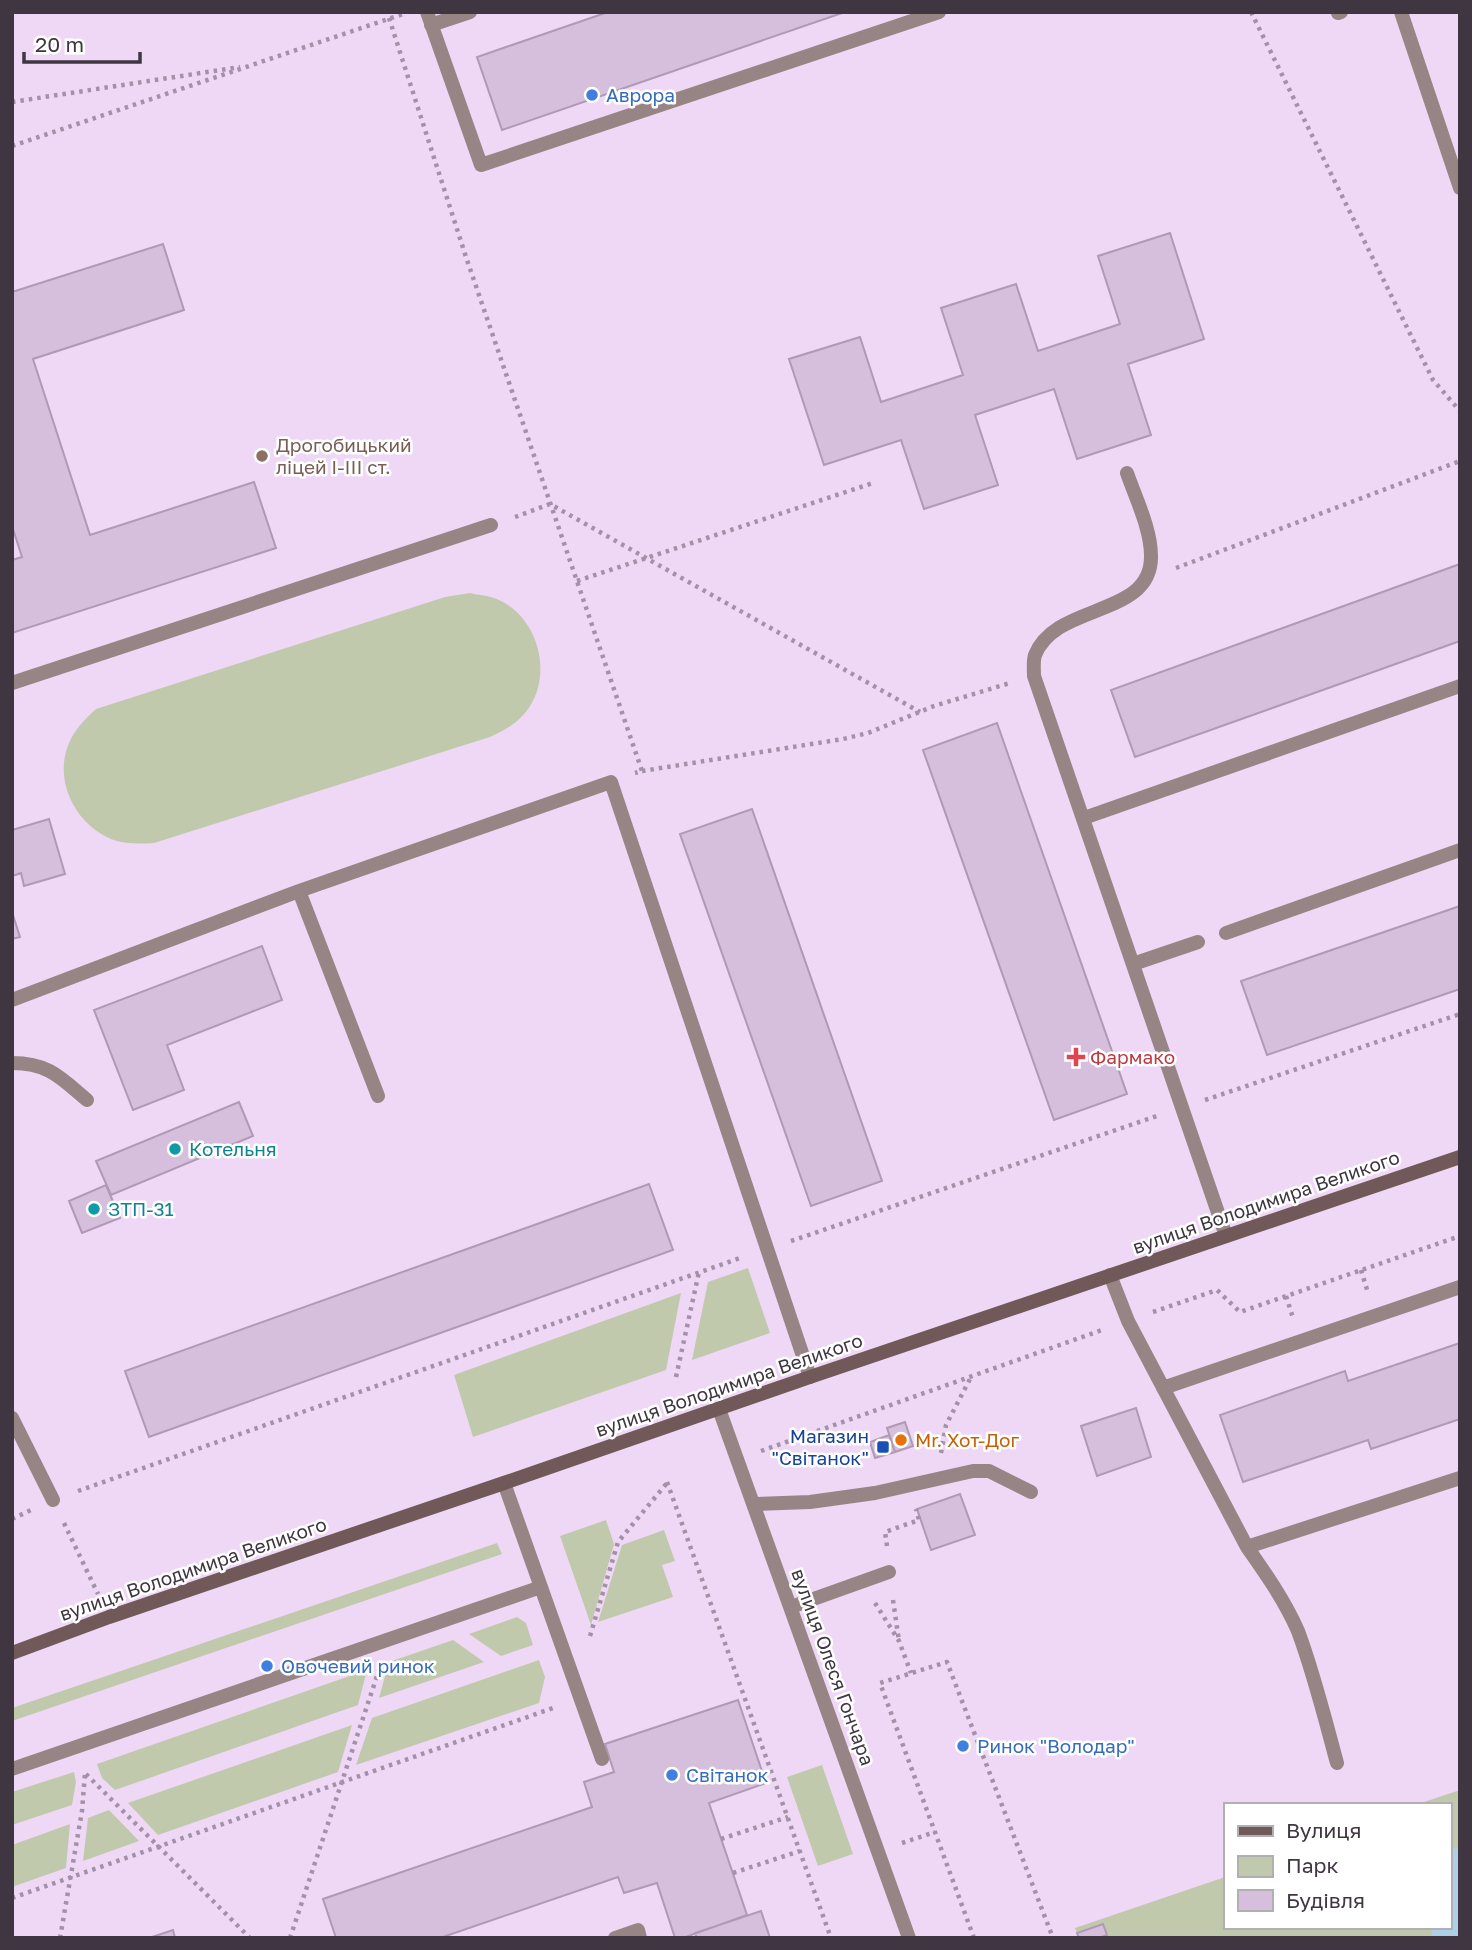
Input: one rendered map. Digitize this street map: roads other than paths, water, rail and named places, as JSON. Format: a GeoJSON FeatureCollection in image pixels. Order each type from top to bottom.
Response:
{"type":"FeatureCollection","features":[{"type":"Feature","properties":{"kind":"street"},"geometry":{"type":"LineString","coordinates":[[470,12],[429,19],[481,165],[939,12]]}},
{"type":"Feature","properties":{"kind":"street"},"geometry":{"type":"LineString","coordinates":[[1401,12],[1460,188]]}},
{"type":"Feature","properties":{"kind":"street"},"geometry":{"type":"LineString","coordinates":[[1127,473],[1147,534],[1151,556],[1148,578],[1137,592],[1063,624],[1044,639],[1034,657],[1034,676],[1226,1236]]}},
{"type":"Feature","properties":{"kind":"street"},"geometry":{"type":"LineString","coordinates":[[12,684],[491,525]]}},
{"type":"Feature","properties":{"kind":"street"},"geometry":{"type":"LineString","coordinates":[[1084,818],[1460,686]]}},
{"type":"Feature","properties":{"kind":"street"},"geometry":{"type":"LineString","coordinates":[[12,1000],[299,891],[611,782],[810,1377]]}},
{"type":"Feature","properties":{"kind":"street"},"geometry":{"type":"LineString","coordinates":[[1226,933],[1460,850]]}},
{"type":"Feature","properties":{"kind":"street"},"geometry":{"type":"LineString","coordinates":[[299,891],[379,1096]]}},
{"type":"Feature","properties":{"kind":"street"},"geometry":{"type":"LineString","coordinates":[[1133,964],[1198,942]]}},
{"type":"Feature","properties":{"kind":"street"},"geometry":{"type":"LineString","coordinates":[[12,1063],[32,1063],[50,1069],[87,1100]]}},
{"type":"Feature","properties":{"kind":"street","name":"вулиця Володимира Великого"},"geometry":{"type":"LineString","coordinates":[[12,1653],[109,1617],[1460,1157]]}},
{"type":"Feature","properties":{"kind":"street"},"geometry":{"type":"LineString","coordinates":[[1110,1275],[1128,1321],[1163,1388],[1247,1547],[1278,1591],[1297,1630],[1312,1672],[1337,1763]]}},
{"type":"Feature","properties":{"kind":"street"},"geometry":{"type":"LineString","coordinates":[[1163,1388],[1460,1287]]}},
{"type":"Feature","properties":{"kind":"street","name":"вулиця Олеся Гончара"},"geometry":{"type":"LineString","coordinates":[[719,1409],[909,1938]]}},
{"type":"Feature","properties":{"kind":"street"},"geometry":{"type":"LineString","coordinates":[[12,1418],[52,1500]]}},
{"type":"Feature","properties":{"kind":"street"},"geometry":{"type":"LineString","coordinates":[[754,1504],[810,1502],[875,1493],[973,1471],[989,1471],[1031,1493]]}},
{"type":"Feature","properties":{"kind":"street"},"geometry":{"type":"LineString","coordinates":[[1247,1547],[1460,1478]]}},
{"type":"Feature","properties":{"kind":"street"},"geometry":{"type":"LineString","coordinates":[[504,1483],[602,1759]]}},
{"type":"Feature","properties":{"kind":"street"},"geometry":{"type":"LineString","coordinates":[[791,1607],[889,1572]]}},
{"type":"Feature","properties":{"kind":"street"},"geometry":{"type":"LineString","coordinates":[[12,1769],[541,1587]]}},
{"type":"Feature","properties":{"kind":"street"},"geometry":{"type":"LineString","coordinates":[[615,1938],[638,1930],[640,1938]]}},
{"type":"Feature","properties":{"kind":"water"},"geometry":{"type":"Polygon","coordinates":[[[1460,1848],[1460,1938],[1433,1938],[1431,1929],[1451,1929],[1451,1849],[1460,1848]]]}},
{"type":"Feature","properties":{"kind":"place","name":"Аврора"},"geometry":{"type":"Point","coordinates":[592,95]}},
{"type":"Feature","properties":{"kind":"place","name":"Дрогобицький ліцей І-ІІІ ст."},"geometry":{"type":"Point","coordinates":[262,456]}},
{"type":"Feature","properties":{"kind":"place","name":"Фармако"},"geometry":{"type":"Point","coordinates":[1076,1057]}},
{"type":"Feature","properties":{"kind":"place","name":"Котельня"},"geometry":{"type":"Point","coordinates":[175,1149]}},
{"type":"Feature","properties":{"kind":"place","name":"ЗТП-31"},"geometry":{"type":"Point","coordinates":[94,1209]}},
{"type":"Feature","properties":{"kind":"place","name":"Mr. Хот-Дог"},"geometry":{"type":"Point","coordinates":[901,1440]}},
{"type":"Feature","properties":{"kind":"place","name":"Магазин \"Світанок\""},"geometry":{"type":"Point","coordinates":[883,1447]}},
{"type":"Feature","properties":{"kind":"place","name":"Овочевий ринок"},"geometry":{"type":"Point","coordinates":[267,1666]}},
{"type":"Feature","properties":{"kind":"place","name":"Ринок \"Володар\""},"geometry":{"type":"Point","coordinates":[963,1746]}},
{"type":"Feature","properties":{"kind":"place","name":"Світанок"},"geometry":{"type":"Point","coordinates":[672,1775]}}]}
